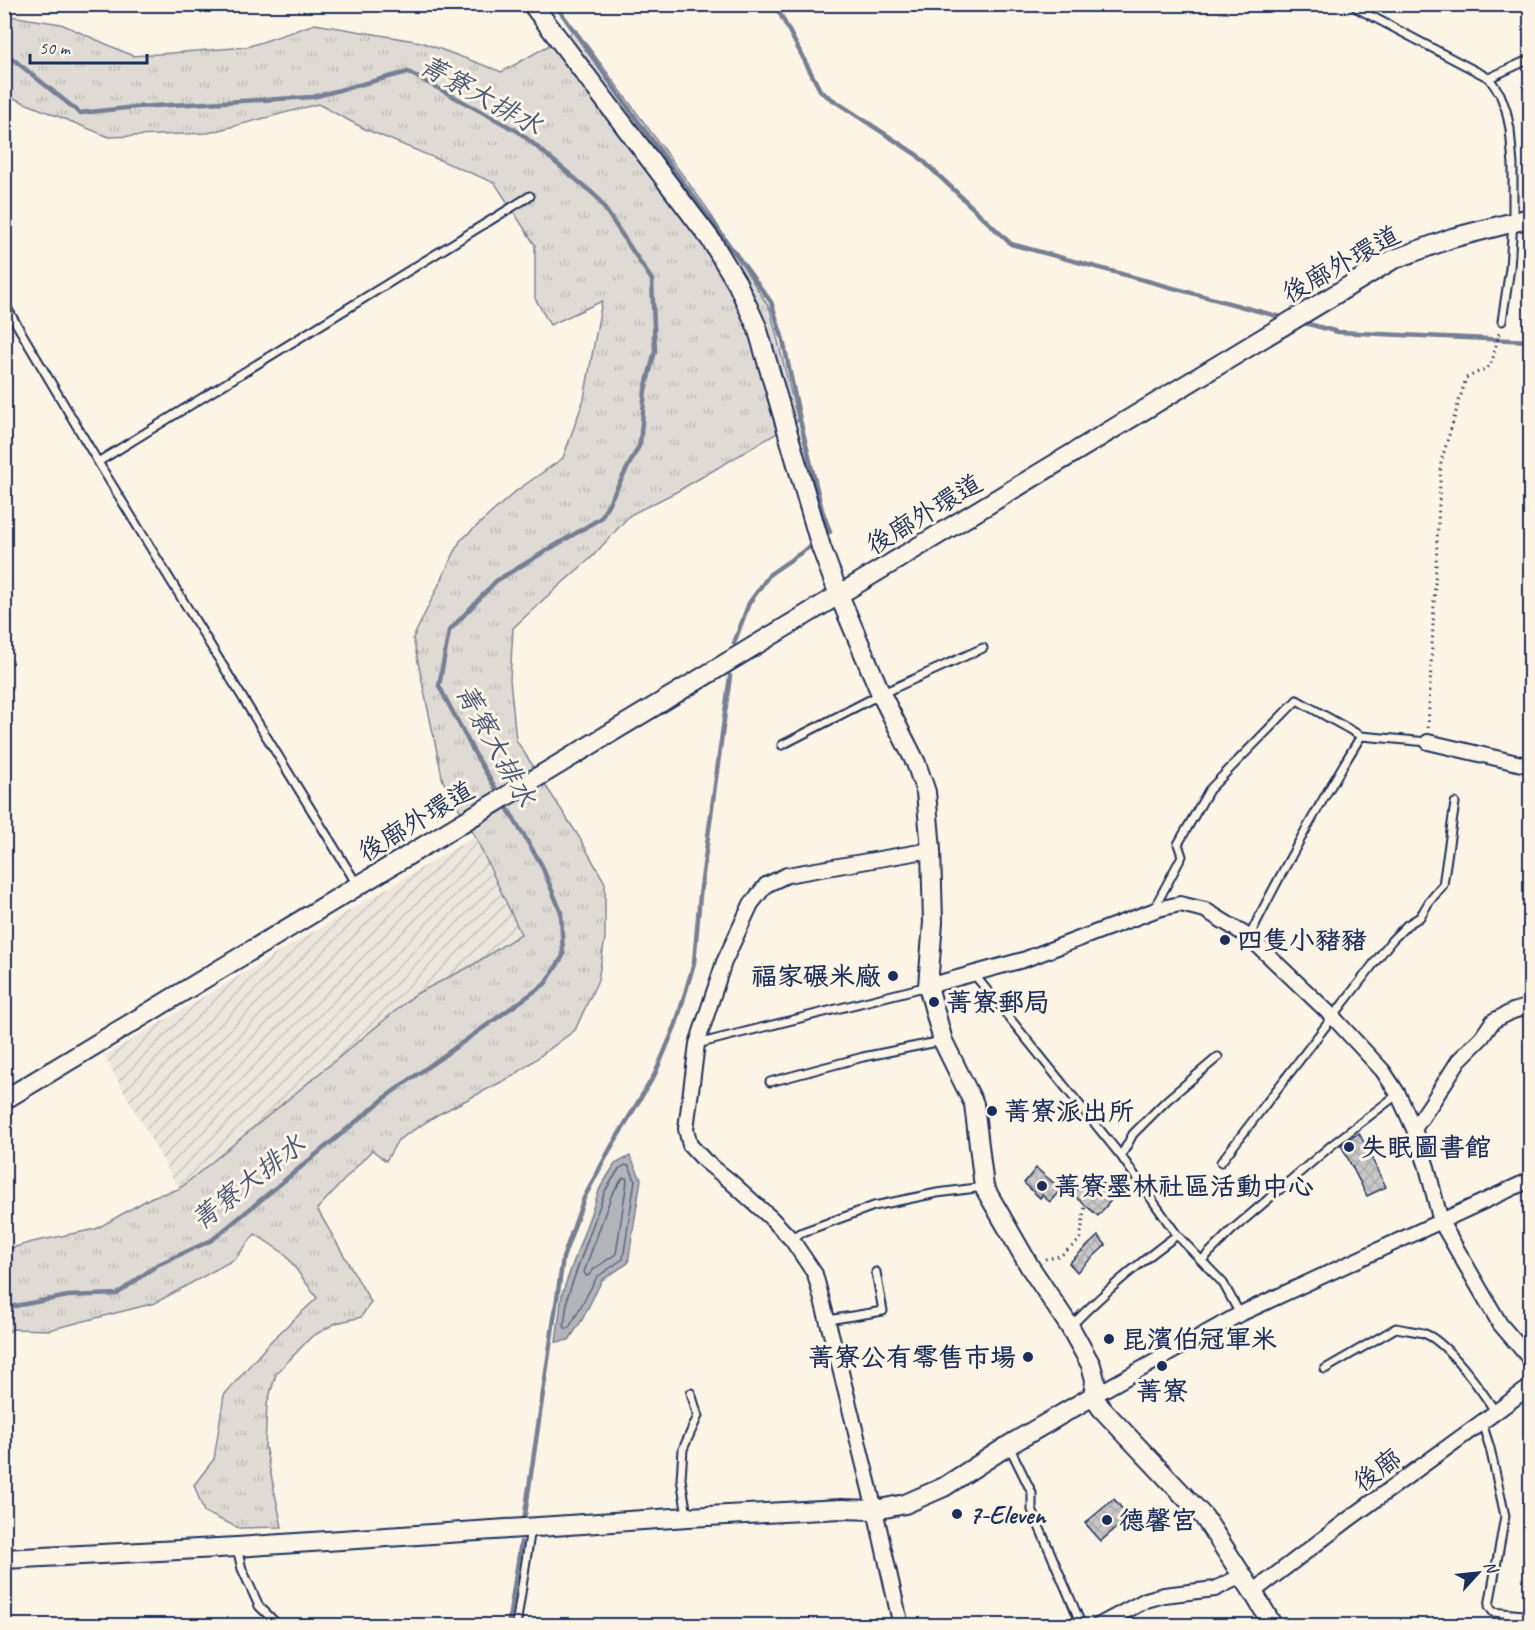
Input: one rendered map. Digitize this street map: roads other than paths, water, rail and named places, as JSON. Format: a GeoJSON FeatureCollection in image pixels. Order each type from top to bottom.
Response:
{"type":"FeatureCollection","features":[{"type":"Feature","properties":{"kind":"street"},"geometry":{"type":"LineString","coordinates":[[532,4],[711,240],[737,283],[757,327],[821,547],[881,694],[916,763],[926,792],[931,850],[933,922],[928,986],[943,1041],[974,1104],[984,1187],[1091,1365],[1095,1380],[1093,1396],[1101,1408],[1204,1517],[1273,1626]]}},
{"type":"Feature","properties":{"kind":"street","name":"後廍外環道"},"geometry":{"type":"LineString","coordinates":[[4,1100],[1392,260],[1452,238],[1522,220]]}},
{"type":"Feature","properties":{"kind":"street"},"geometry":{"type":"LineString","coordinates":[[1428,742],[1530,766]]}},
{"type":"Feature","properties":{"kind":"street"},"geometry":{"type":"LineString","coordinates":[[901,1626],[875,1510],[815,1274],[792,1240],[690,1145],[686,1129],[697,1044],[724,962],[751,904],[766,885],[787,875],[931,850]]}},
{"type":"Feature","properties":{"kind":"street"},"geometry":{"type":"LineString","coordinates":[[928,986],[1048,951],[1158,909],[1180,904],[1205,910],[1249,937],[1333,1017],[1383,1071],[1398,1094],[1414,1128],[1441,1222],[1500,1324],[1530,1359]]}},
{"type":"Feature","properties":{"kind":"street"},"geometry":{"type":"LineString","coordinates":[[1414,1128],[1434,1101],[1459,1059],[1482,1037],[1493,1022],[1513,1011],[1530,1006]]}},
{"type":"Feature","properties":{"kind":"street"},"geometry":{"type":"LineString","coordinates":[[4,1559],[237,1547],[688,1517],[841,1509],[875,1510],[905,1504],[944,1487],[1009,1445],[1240,1314],[1530,1180]]}},
{"type":"Feature","properties":{"kind":"street","name":"後廍"},"geometry":{"type":"LineString","coordinates":[[1253,1592],[1530,1388]]}},
{"type":"Feature","properties":{"kind":"street"},"geometry":{"type":"LineString","coordinates":[[1098,1626],[1146,1600],[1164,1595],[1215,1589],[1241,1576]]}},
{"type":"Feature","properties":{"kind":"lane"},"geometry":{"type":"LineString","coordinates":[[1353,4],[1358,9],[1489,78],[1500,94],[1510,129],[1522,220],[1510,268],[1502,321]]}},
{"type":"Feature","properties":{"kind":"lane"},"geometry":{"type":"LineString","coordinates":[[1489,78],[1530,59]]}},
{"type":"Feature","properties":{"kind":"lane"},"geometry":{"type":"LineString","coordinates":[[98,462],[530,196]]}},
{"type":"Feature","properties":{"kind":"lane"},"geometry":{"type":"LineString","coordinates":[[4,303],[98,462],[358,886]]}},
{"type":"Feature","properties":{"kind":"lane"},"geometry":{"type":"LineString","coordinates":[[782,745],[881,694],[983,648]]}},
{"type":"Feature","properties":{"kind":"lane"},"geometry":{"type":"LineString","coordinates":[[1158,909],[1158,900],[1182,856],[1178,844],[1209,790],[1297,700],[1361,736],[1428,742]]}},
{"type":"Feature","properties":{"kind":"lane"},"geometry":{"type":"LineString","coordinates":[[1249,937],[1319,804],[1361,736]]}},
{"type":"Feature","properties":{"kind":"lane"},"geometry":{"type":"LineString","coordinates":[[1221,1162],[1392,940],[1407,925],[1420,918],[1443,885],[1455,803]]}},
{"type":"Feature","properties":{"kind":"lane"},"geometry":{"type":"LineString","coordinates":[[973,974],[1121,1156],[1177,1234],[1223,1283],[1240,1314]]}},
{"type":"Feature","properties":{"kind":"lane"},"geometry":{"type":"LineString","coordinates":[[697,1044],[928,986]]}},
{"type":"Feature","properties":{"kind":"lane"},"geometry":{"type":"LineString","coordinates":[[770,1082],[863,1057],[943,1041]]}},
{"type":"Feature","properties":{"kind":"lane"},"geometry":{"type":"LineString","coordinates":[[1121,1156],[1134,1134],[1167,1100],[1218,1057]]}},
{"type":"Feature","properties":{"kind":"lane"},"geometry":{"type":"LineString","coordinates":[[1202,1260],[1232,1230],[1333,1144],[1398,1094]]}},
{"type":"Feature","properties":{"kind":"lane"},"geometry":{"type":"LineString","coordinates":[[792,1240],[800,1233],[874,1206],[937,1193],[984,1187]]}},
{"type":"Feature","properties":{"kind":"lane"},"geometry":{"type":"LineString","coordinates":[[1070,1327],[1096,1300],[1177,1234]]}},
{"type":"Feature","properties":{"kind":"lane"},"geometry":{"type":"LineString","coordinates":[[828,1320],[883,1311],[876,1272]]}},
{"type":"Feature","properties":{"kind":"lane"},"geometry":{"type":"LineString","coordinates":[[1325,1369],[1396,1328],[1425,1334],[1442,1345],[1477,1384],[1496,1413]]}},
{"type":"Feature","properties":{"kind":"lane"},"geometry":{"type":"LineString","coordinates":[[688,1517],[681,1479],[683,1449],[698,1416],[691,1394]]}},
{"type":"Feature","properties":{"kind":"lane"},"geometry":{"type":"LineString","coordinates":[[1482,1423],[1505,1516],[1490,1606],[1493,1612],[1527,1616],[1521,1626]]}},
{"type":"Feature","properties":{"kind":"lane"},"geometry":{"type":"LineString","coordinates":[[1009,1445],[1032,1492],[1032,1510],[1082,1626]]}},
{"type":"Feature","properties":{"kind":"lane"},"geometry":{"type":"LineString","coordinates":[[516,1626],[531,1528]]}},
{"type":"Feature","properties":{"kind":"lane"},"geometry":{"type":"LineString","coordinates":[[237,1547],[242,1569],[258,1606],[279,1626]]}},
{"type":"Feature","properties":{"kind":"water"},"geometry":{"type":"Polygon","coordinates":[[[630,1156],[641,1179],[628,1263],[602,1280],[569,1340],[556,1342],[562,1294],[600,1188],[615,1164],[630,1156]]]}},
{"type":"Feature","properties":{"kind":"waterway"},"geometry":{"type":"LineString","coordinates":[[555,4],[771,302],[783,340],[822,510],[830,532]]}},
{"type":"Feature","properties":{"kind":"waterway"},"geometry":{"type":"LineString","coordinates":[[775,4],[821,92],[917,155],[1011,244],[1284,318]]}},
{"type":"Feature","properties":{"kind":"waterway","name":"菁寮大排水"},"geometry":{"type":"LineString","coordinates":[[4,52],[80,113],[136,107],[313,97],[408,72],[519,132],[597,197],[652,280],[655,351],[645,390],[640,444],[601,518],[496,581],[449,631],[439,686],[499,794]]}},
{"type":"Feature","properties":{"kind":"waterway"},"geometry":{"type":"LineString","coordinates":[[1301,322],[1338,332],[1530,341]]}},
{"type":"Feature","properties":{"kind":"waterway"},"geometry":{"type":"LineString","coordinates":[[734,643],[749,603],[770,574],[808,548]]}},
{"type":"Feature","properties":{"kind":"waterway"},"geometry":{"type":"LineString","coordinates":[[524,1521],[563,1258],[584,1198],[655,1074],[676,1024],[694,963],[700,895],[730,676]]}},
{"type":"Feature","properties":{"kind":"waterway","name":"菁寮大排水"},"geometry":{"type":"LineString","coordinates":[[4,1308],[68,1296],[117,1294],[157,1265],[212,1240],[391,1093],[545,984],[563,956],[561,912],[541,864],[503,801]]}},
{"type":"Feature","properties":{"kind":"waterway"},"geometry":{"type":"LineString","coordinates":[[508,1626],[521,1542]]}},
{"type":"Feature","properties":{"kind":"place","name":"四隻小豬豬"},"geometry":{"type":"Point","coordinates":[1225,940]}},
{"type":"Feature","properties":{"kind":"place","name":"福家碾米廠"},"geometry":{"type":"Point","coordinates":[893,976]}},
{"type":"Feature","properties":{"kind":"place","name":"菁寮郵局"},"geometry":{"type":"Point","coordinates":[934,1002]}},
{"type":"Feature","properties":{"kind":"place","name":"菁寮派出所"},"geometry":{"type":"Point","coordinates":[992,1111]}},
{"type":"Feature","properties":{"kind":"place","name":"失眠圖書館"},"geometry":{"type":"Point","coordinates":[1349,1147]}},
{"type":"Feature","properties":{"kind":"place","name":"菁寮墨林社區活動中心"},"geometry":{"type":"Point","coordinates":[1042,1186]}},
{"type":"Feature","properties":{"kind":"place","name":"昆濱伯冠軍米"},"geometry":{"type":"Point","coordinates":[1109,1339]}},
{"type":"Feature","properties":{"kind":"place","name":"菁寮公有零售市場"},"geometry":{"type":"Point","coordinates":[1028,1357]}},
{"type":"Feature","properties":{"kind":"place","name":"菁寮"},"geometry":{"type":"Point","coordinates":[1162,1366]}},
{"type":"Feature","properties":{"kind":"place","name":"7-Eleven"},"geometry":{"type":"Point","coordinates":[957,1514]}},
{"type":"Feature","properties":{"kind":"place","name":"德馨宮"},"geometry":{"type":"Point","coordinates":[1107,1520]}}]}
